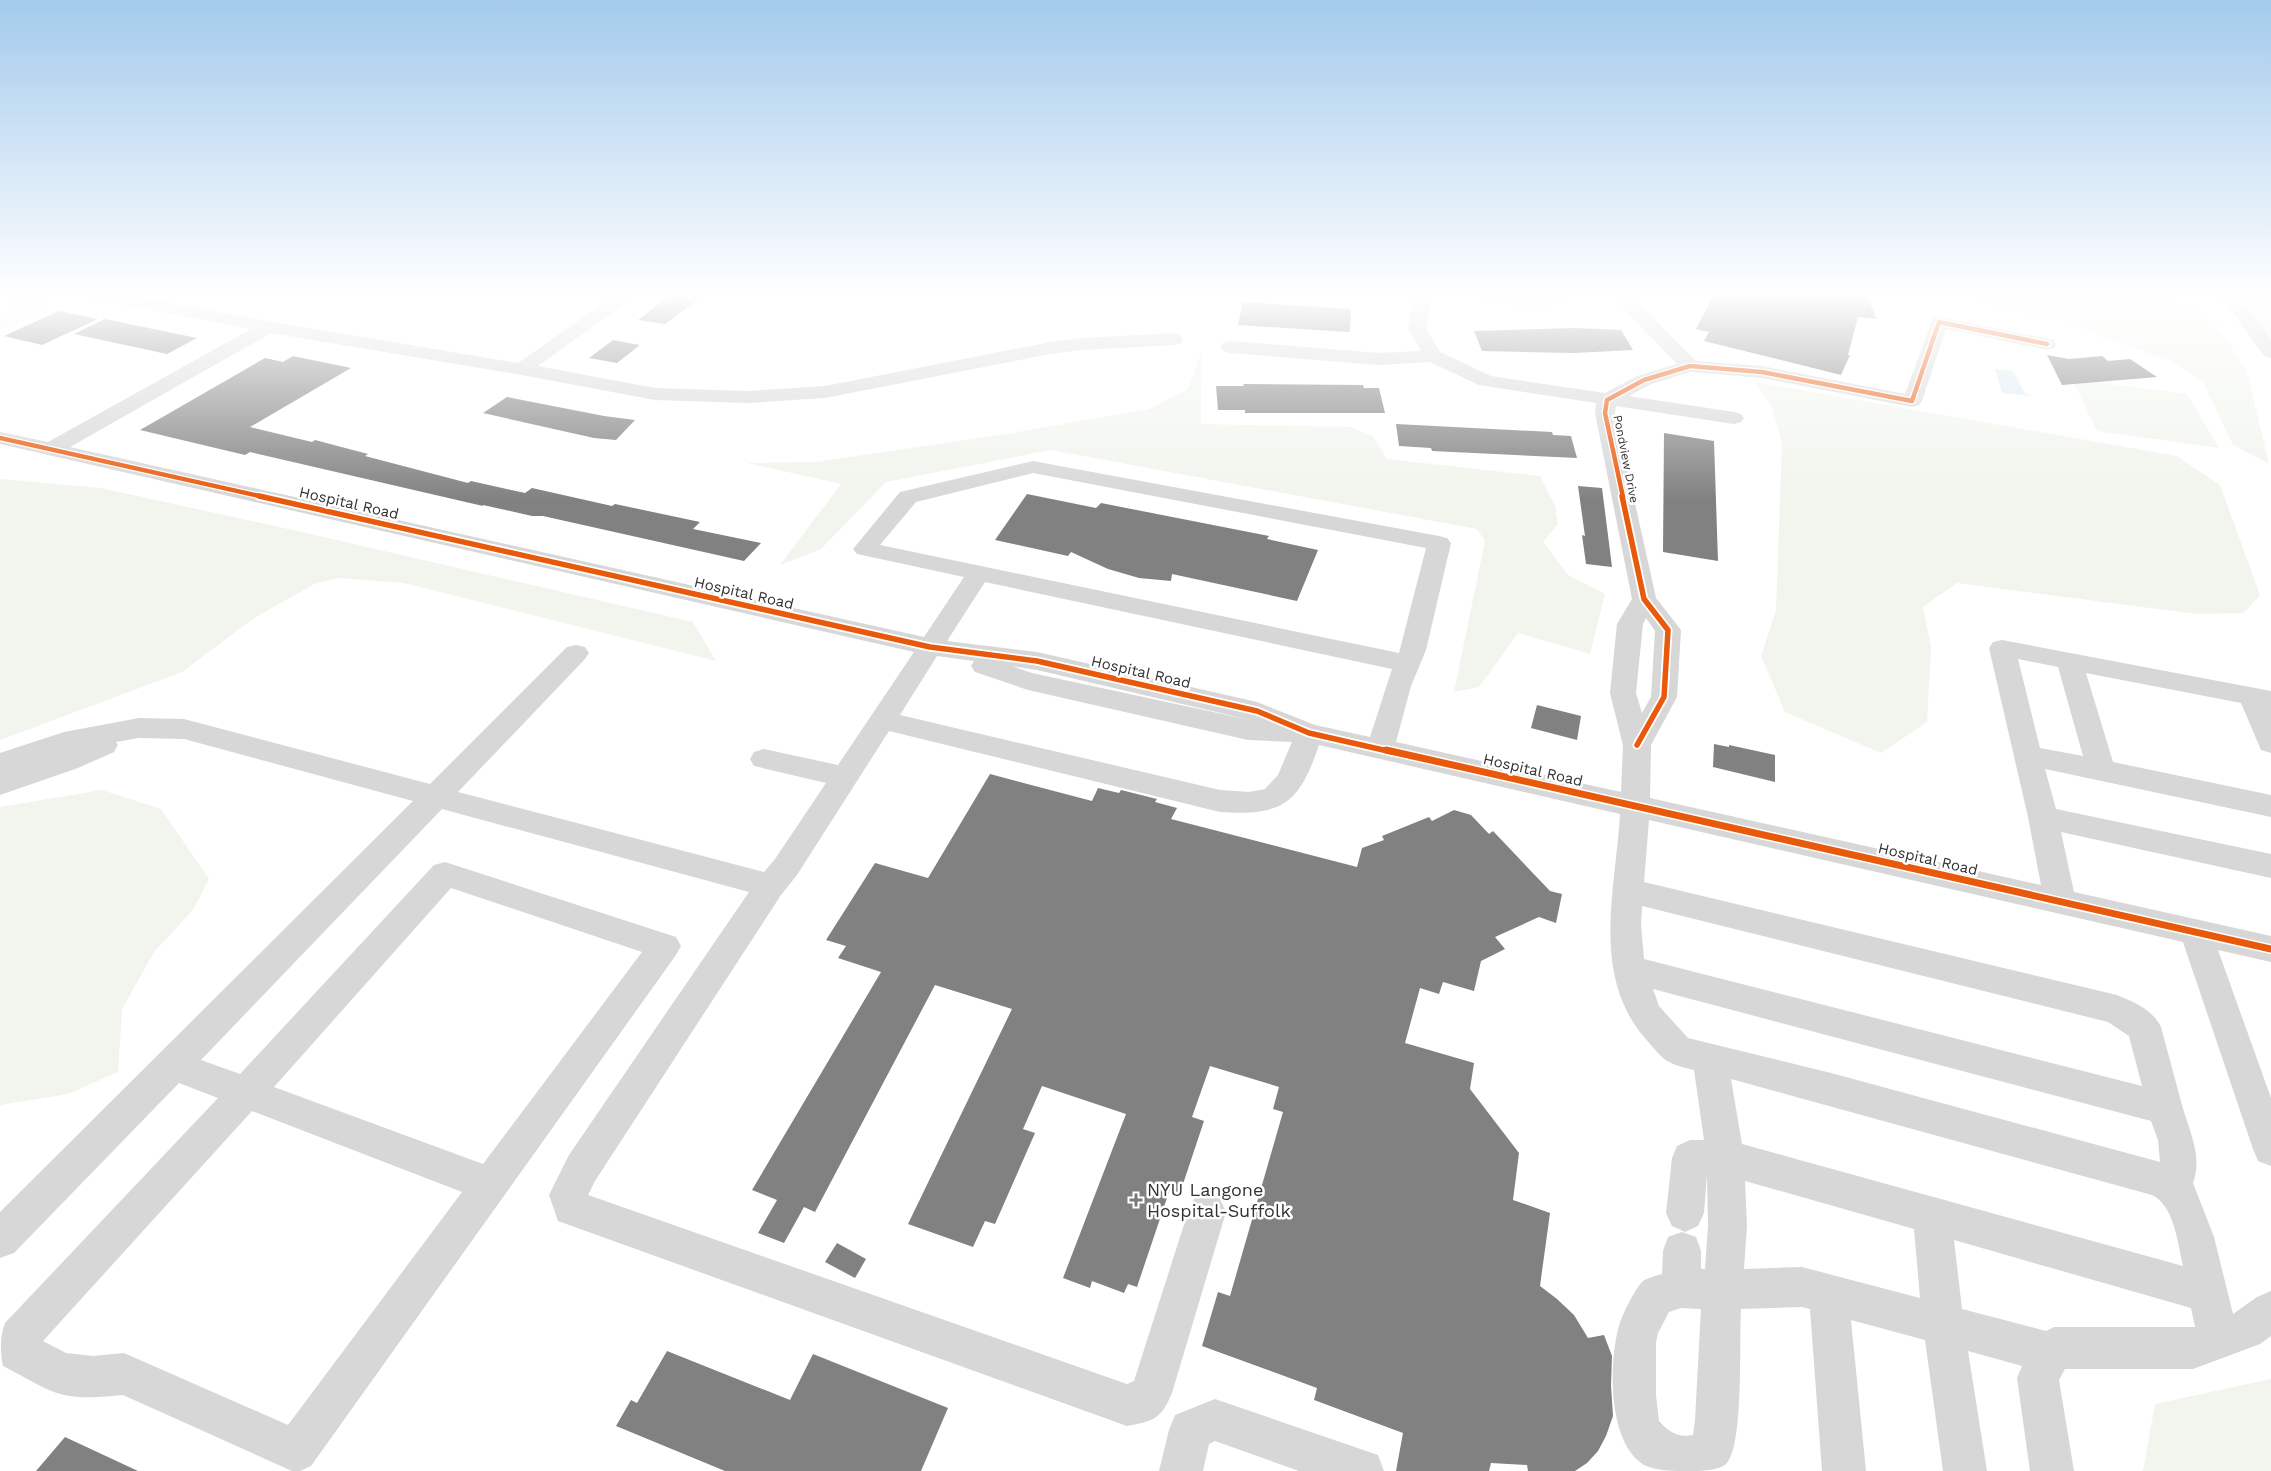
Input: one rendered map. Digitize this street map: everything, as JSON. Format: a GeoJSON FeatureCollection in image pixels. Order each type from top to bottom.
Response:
{"type":"FeatureCollection","features":[{"type":"Feature","properties":{"kind":"street"},"geometry":{"type":"LineString","coordinates":[[52,449],[205,363]]}},
{"type":"Feature","properties":{"kind":"street"},"geometry":{"type":"LineString","coordinates":[[489,363],[655,394],[748,397],[825,392],[975,363]]}},
{"type":"Feature","properties":{"kind":"street"},"geometry":{"type":"LineString","coordinates":[[522,368],[530,363]]}},
{"type":"Feature","properties":{"kind":"street","name":"Pondview Drive"},"geometry":{"type":"LineString","coordinates":[[1447,363],[1486,381],[1607,400],[1644,380],[1690,366],[1762,372],[1912,401],[1925,363]]}},
{"type":"Feature","properties":{"kind":"street"},"geometry":{"type":"LineString","coordinates":[[1687,363],[1690,366]]}},
{"type":"Feature","properties":{"kind":"street"},"geometry":{"type":"LineString","coordinates":[[1607,400],[1734,418]]}},
{"type":"Feature","properties":{"kind":"street","name":"Pondview Drive"},"geometry":{"type":"LineString","coordinates":[[1607,400],[1605,413],[1644,599],[1668,630],[1664,697],[1638,745]]}},
{"type":"Feature","properties":{"kind":"street","name":"Hospital Road"},"geometry":{"type":"LineString","coordinates":[[0,438],[930,648],[1028,681],[1248,730],[1309,733],[2271,949]]}},
{"type":"Feature","properties":{"kind":"street"},"geometry":{"type":"LineString","coordinates":[[1380,749],[1398,686],[1408,664],[1439,543],[1033,467],[908,497],[865,549],[1408,664]]}},
{"type":"Feature","properties":{"kind":"street"},"geometry":{"type":"LineString","coordinates":[[979,573],[786,867],[770,886],[582,1168],[568,1195],[571,1208],[1128,1405],[1144,1402],[1151,1393],[1207,1212]]}},
{"type":"Feature","properties":{"kind":"street","name":"Pondview Drive"},"geometry":{"type":"LineString","coordinates":[[1644,599],[1630,624],[1623,693],[1638,745],[1633,805],[1634,828],[1625,925],[1629,969],[1645,1014],[1678,1051],[2055,1150],[2141,1174],[2173,1186]]}},
{"type":"Feature","properties":{"kind":"street"},"geometry":{"type":"LineString","coordinates":[[2060,901],[2043,817],[2002,648],[2261,698],[2271,743]]}},
{"type":"Feature","properties":{"kind":"street"},"geometry":{"type":"LineString","coordinates":[[0,1239],[576,653]]}},
{"type":"Feature","properties":{"kind":"street"},"geometry":{"type":"LineString","coordinates":[[1626,659],[1666,667]]}},
{"type":"Feature","properties":{"kind":"street"},"geometry":{"type":"LineString","coordinates":[[2069,661],[2101,770]]}},
{"type":"Feature","properties":{"kind":"street"},"geometry":{"type":"LineString","coordinates":[[881,720],[1220,800],[1247,802],[1269,800],[1289,784],[1309,733]]}},
{"type":"Feature","properties":{"kind":"street"},"geometry":{"type":"LineString","coordinates":[[0,784],[68,761],[139,728]]}},
{"type":"Feature","properties":{"kind":"street"},"geometry":{"type":"LineString","coordinates":[[0,763],[64,742],[139,728],[184,729],[434,798],[770,886]]}},
{"type":"Feature","properties":{"kind":"street"},"geometry":{"type":"LineString","coordinates":[[2027,755],[2271,806]]}},
{"type":"Feature","properties":{"kind":"street"},"geometry":{"type":"LineString","coordinates":[[764,759],[844,777]]}},
{"type":"Feature","properties":{"kind":"street"},"geometry":{"type":"LineString","coordinates":[[2043,817],[2271,866]]}},
{"type":"Feature","properties":{"kind":"street"},"geometry":{"type":"LineString","coordinates":[[444,874],[666,946],[490,1185],[296,1451],[124,1374],[94,1377],[62,1374],[18,1350],[19,1337],[247,1092],[444,874]]}},
{"type":"Feature","properties":{"kind":"street"},"geometry":{"type":"LineString","coordinates":[[1628,890],[2117,1010],[2144,1027],[2165,1108],[2176,1140],[2179,1172],[2173,1186],[2182,1199],[2208,1293],[2218,1340]]}},
{"type":"Feature","properties":{"kind":"street"},"geometry":{"type":"LineString","coordinates":[[2195,932],[2271,1149]]}},
{"type":"Feature","properties":{"kind":"street"},"geometry":{"type":"LineString","coordinates":[[1629,969],[2165,1108]]}},
{"type":"Feature","properties":{"kind":"street"},"geometry":{"type":"LineString","coordinates":[[1709,1058],[1721,1115],[1727,1192],[1724,1290],[1718,1336],[1718,1424],[1712,1448],[1703,1454],[1691,1458],[1678,1458],[1650,1445],[1639,1427],[1635,1388],[1637,1333],[1656,1296],[1682,1269],[1724,1290],[1802,1287],[2051,1353]]}},
{"type":"Feature","properties":{"kind":"street"},"geometry":{"type":"LineString","coordinates":[[173,1065],[490,1185]]}},
{"type":"Feature","properties":{"kind":"street"},"geometry":{"type":"LineString","coordinates":[[1685,1212],[1690,1158],[1724,1156],[2208,1293]]}},
{"type":"Feature","properties":{"kind":"street"},"geometry":{"type":"LineString","coordinates":[[1932,1214],[1943,1324],[1965,1471]]}},
{"type":"Feature","properties":{"kind":"street"},"geometry":{"type":"LineString","coordinates":[[1829,1294],[1844,1471]]}},
{"type":"Feature","properties":{"kind":"street"},"geometry":{"type":"LineString","coordinates":[[2052,1471],[2038,1378],[2054,1348],[2193,1348],[2246,1330],[2271,1311]]}},
{"type":"Feature","properties":{"kind":"street"},"geometry":{"type":"LineString","coordinates":[[1181,1471],[1190,1430],[1215,1420],[1362,1471]]}},
{"type":"Feature","properties":{"kind":"shaded area"},"geometry":{"type":"Polygon","coordinates":[[[1197,363],[1202,363],[1201,424],[1351,427],[1373,437],[1387,459],[1540,476],[1555,506],[1558,524],[1543,542],[1568,575],[1605,594],[1590,654],[1518,633],[1479,687],[1454,692],[1485,541],[1477,529],[1051,450],[886,482],[821,549],[780,565],[841,484],[747,463],[816,462],[1012,433],[1149,409],[1188,389],[1197,363]]]}},
{"type":"Feature","properties":{"kind":"shaded area"},"geometry":{"type":"Polygon","coordinates":[[[2174,363],[2242,363],[2246,369],[2269,464],[2233,445],[2203,382],[2174,363]]]}},
{"type":"Feature","properties":{"kind":"shaded area"},"geometry":{"type":"Polygon","coordinates":[[[1995,369],[2013,371],[2025,393],[2032,396],[2002,393],[1995,369]]]}},
{"type":"Feature","properties":{"kind":"shaded area"},"geometry":{"type":"Polygon","coordinates":[[[2072,379],[2187,394],[2219,448],[2097,431],[2072,379]]]}},
{"type":"Feature","properties":{"kind":"shaded area"},"geometry":{"type":"Polygon","coordinates":[[[1755,382],[2177,456],[2220,485],[2260,595],[2244,613],[2197,614],[1957,583],[1923,607],[1931,647],[1927,722],[1881,753],[1785,712],[1761,656],[1776,610],[1782,443],[1772,407],[1755,382]]]}},
{"type":"Feature","properties":{"kind":"shaded area"},"geometry":{"type":"Polygon","coordinates":[[[0,479],[101,488],[693,622],[716,661],[404,583],[340,578],[316,583],[254,618],[182,672],[0,740],[0,479]]]}},
{"type":"Feature","properties":{"kind":"shaded area"},"geometry":{"type":"Polygon","coordinates":[[[102,790],[161,809],[209,879],[193,910],[154,952],[122,1009],[118,1072],[68,1094],[0,1105],[0,807],[102,790]]]}},
{"type":"Feature","properties":{"kind":"shaded area"},"geometry":{"type":"Polygon","coordinates":[[[2271,1379],[2271,1471],[2143,1471],[2155,1404],[2271,1379]]]}},
{"type":"Feature","properties":{"kind":"building"},"geometry":{"type":"Polygon","coordinates":[[[257,363],[325,363],[351,368],[250,427],[312,442],[315,440],[368,454],[365,456],[468,483],[471,481],[525,493],[532,488],[612,506],[615,504],[700,522],[693,529],[761,543],[744,561],[543,516],[532,516],[483,506],[250,452],[245,455],[140,430],[257,363]]]}},
{"type":"Feature","properties":{"kind":"building"},"geometry":{"type":"Polygon","coordinates":[[[1791,363],[1847,363],[1841,375],[1791,363]]]}},
{"type":"Feature","properties":{"kind":"building"},"geometry":{"type":"Polygon","coordinates":[[[2051,363],[2135,363],[2157,377],[2062,385],[2051,363]]]}},
{"type":"Feature","properties":{"kind":"building"},"geometry":{"type":"Polygon","coordinates":[[[1243,384],[1363,385],[1364,388],[1379,388],[1385,413],[1245,413],[1245,410],[1218,410],[1216,386],[1244,386],[1243,384]]]}},
{"type":"Feature","properties":{"kind":"building"},"geometry":{"type":"Polygon","coordinates":[[[507,397],[604,416],[635,420],[616,440],[594,438],[483,413],[507,397]]]}},
{"type":"Feature","properties":{"kind":"building"},"geometry":{"type":"Polygon","coordinates":[[[1396,424],[1552,432],[1553,435],[1571,436],[1577,458],[1432,451],[1431,448],[1399,446],[1396,424]]]}},
{"type":"Feature","properties":{"kind":"building"},"geometry":{"type":"Polygon","coordinates":[[[1664,433],[1714,441],[1718,561],[1663,552],[1664,433]]]}},
{"type":"Feature","properties":{"kind":"building"},"geometry":{"type":"Polygon","coordinates":[[[1578,486],[1602,488],[1612,567],[1586,564],[1582,535],[1585,536],[1578,486]]]}},
{"type":"Feature","properties":{"kind":"building"},"geometry":{"type":"Polygon","coordinates":[[[1027,494],[1096,508],[1101,503],[1269,536],[1267,539],[1318,550],[1297,601],[1172,574],[1171,581],[1139,578],[1108,569],[1071,552],[1068,556],[995,540],[1027,494]]]}},
{"type":"Feature","properties":{"kind":"building"},"geometry":{"type":"Polygon","coordinates":[[[1537,705],[1581,716],[1577,740],[1531,728],[1537,705]]]}},
{"type":"Feature","properties":{"kind":"building"},"geometry":{"type":"Polygon","coordinates":[[[1714,744],[1729,747],[1729,745],[1775,755],[1775,782],[1713,767],[1714,744]]]}},
{"type":"Feature","properties":{"kind":"building","name":"NYU Langone Hospital-Suffolk"},"geometry":{"type":"Polygon","coordinates":[[[990,774],[1092,801],[1098,788],[1119,793],[1121,790],[1157,799],[1155,802],[1177,808],[1171,819],[1357,867],[1362,848],[1384,840],[1382,836],[1429,817],[1432,821],[1454,810],[1471,815],[1489,834],[1493,831],[1550,891],[1562,894],[1556,923],[1539,917],[1495,937],[1505,949],[1481,961],[1474,991],[1443,982],[1439,994],[1420,988],[1405,1043],[1474,1063],[1470,1089],[1519,1153],[1513,1200],[1550,1213],[1540,1286],[1574,1315],[1588,1338],[1604,1335],[1612,1356],[1613,1416],[1598,1451],[1587,1463],[1575,1471],[1528,1471],[1527,1465],[1491,1463],[1489,1471],[1396,1471],[1403,1433],[1314,1400],[1317,1388],[1202,1346],[1218,1292],[1230,1296],[1283,1112],[1273,1109],[1279,1087],[1210,1066],[1192,1117],[1204,1121],[1180,1193],[1170,1189],[1137,1287],[1128,1284],[1124,1293],[1092,1281],[1090,1288],[1063,1278],[1126,1114],[1042,1086],[1023,1129],[1035,1133],[995,1224],[985,1221],[973,1247],[908,1224],[1012,1009],[935,985],[815,1212],[804,1207],[784,1243],[758,1233],[777,1200],[752,1190],[881,972],[838,958],[846,946],[826,940],[875,863],[928,878],[990,774]]]}},
{"type":"Feature","properties":{"kind":"building"},"geometry":{"type":"Polygon","coordinates":[[[837,1243],[866,1259],[855,1278],[825,1262],[837,1243]]]}},
{"type":"Feature","properties":{"kind":"building"},"geometry":{"type":"Polygon","coordinates":[[[667,1351],[790,1400],[813,1354],[948,1408],[921,1471],[725,1471],[616,1426],[631,1400],[637,1403],[667,1351]]]}},
{"type":"Feature","properties":{"kind":"building"},"geometry":{"type":"Polygon","coordinates":[[[65,1437],[138,1471],[36,1471],[65,1437]]]}},
{"type":"Feature","properties":{"kind":"cycle path"},"geometry":{"type":"LineString","coordinates":[[1637,745],[1664,697],[1668,630],[1644,599],[1605,413],[1607,400],[1644,380],[1690,366],[1762,372],[1912,401],[1925,363]]}},
{"type":"Feature","properties":{"kind":"cycle path"},"geometry":{"type":"LineString","coordinates":[[0,438],[930,647],[1037,661],[1257,711],[1309,733],[2271,949]]}},
{"type":"Feature","properties":{"kind":"place","name":"NYU Langone Hospital-Suffolk"},"geometry":{"type":"Point","coordinates":[1136,1200]}}]}
